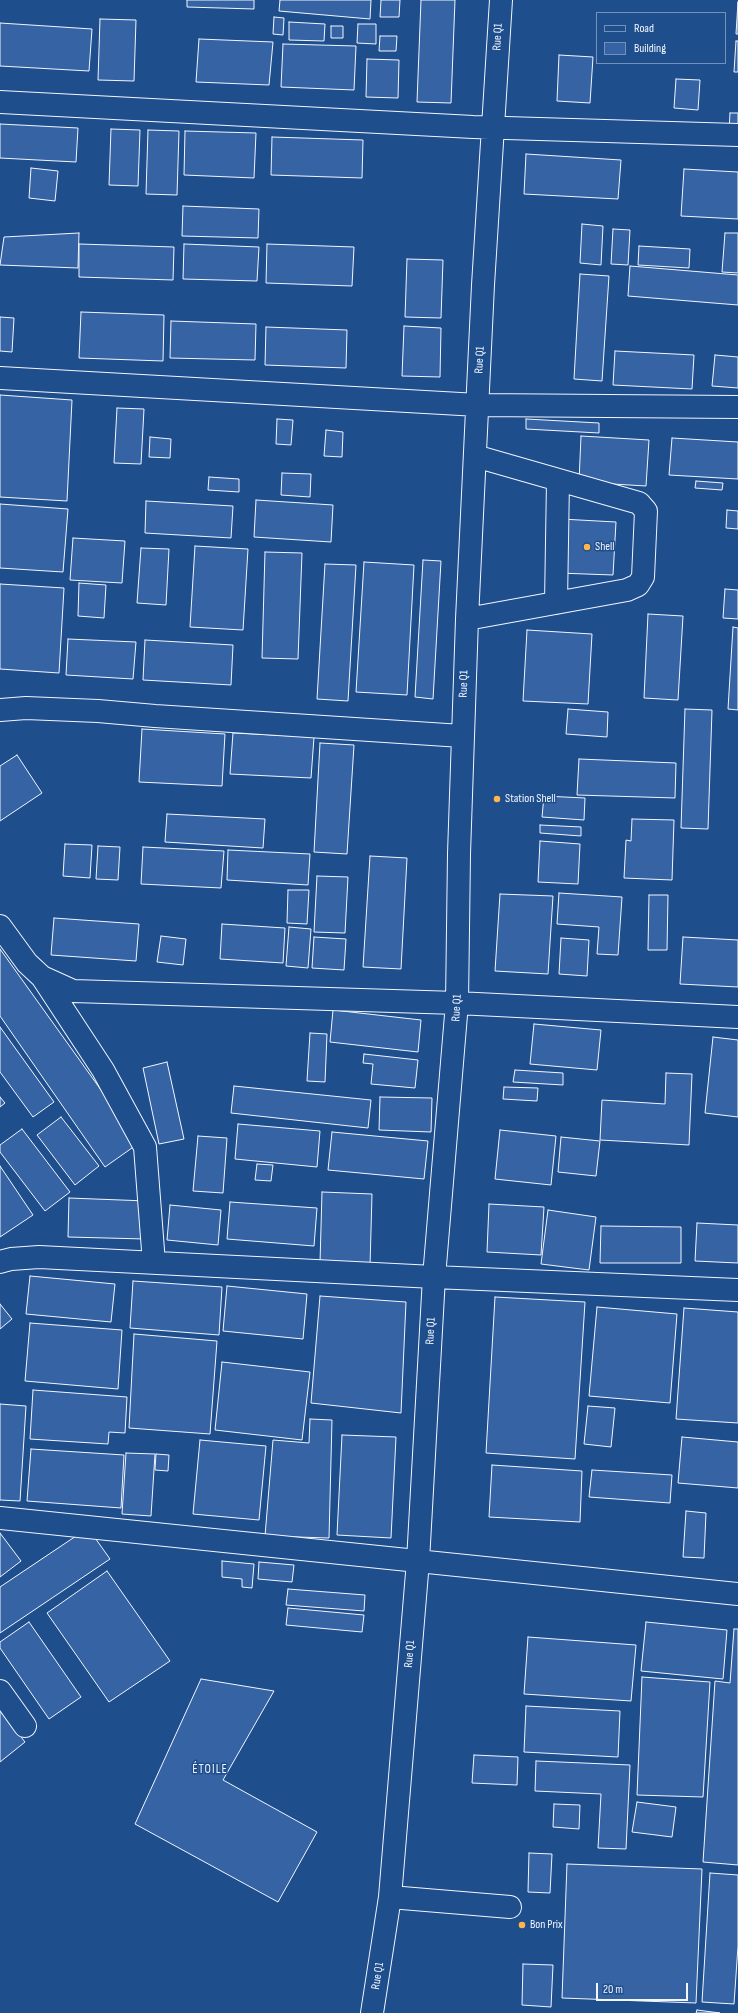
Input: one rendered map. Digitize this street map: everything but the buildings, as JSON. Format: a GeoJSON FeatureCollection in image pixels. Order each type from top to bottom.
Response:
{"type":"FeatureCollection","features":[{"type":"Feature","properties":{"kind":"street","name":"Rue Q1"},"geometry":{"type":"LineString","coordinates":[[372,2013],[390,1897],[418,1561],[434,1278],[458,1003],[462,736],[467,619],[501,0]]}},
{"type":"Feature","properties":{"kind":"street"},"geometry":{"type":"LineString","coordinates":[[0,102],[493,128],[738,135]]}},
{"type":"Feature","properties":{"kind":"street"},"geometry":{"type":"LineString","coordinates":[[0,378],[478,405],[738,407]]}},
{"type":"Feature","properties":{"kind":"street"},"geometry":{"type":"LineString","coordinates":[[467,619],[627,590],[638,585],[643,576],[646,511],[639,503],[475,456]]}},
{"type":"Feature","properties":{"kind":"street"},"geometry":{"type":"LineString","coordinates":[[556,603],[558,480]]}},
{"type":"Feature","properties":{"kind":"street"},"geometry":{"type":"LineString","coordinates":[[0,710],[98,711],[462,736]]}},
{"type":"Feature","properties":{"kind":"street"},"geometry":{"type":"LineString","coordinates":[[0,926],[27,963],[42,977],[103,1070],[145,1147],[154,1263]]}},
{"type":"Feature","properties":{"kind":"street"},"geometry":{"type":"LineString","coordinates":[[42,977],[73,991],[458,1003],[738,1017]]}},
{"type":"Feature","properties":{"kind":"street"},"geometry":{"type":"LineString","coordinates":[[0,1262],[11,1259],[39,1257],[434,1278],[738,1290]]}},
{"type":"Feature","properties":{"kind":"street"},"geometry":{"type":"LineString","coordinates":[[0,1518],[738,1594]]}},
{"type":"Feature","properties":{"kind":"street"},"geometry":{"type":"LineString","coordinates":[[0,1691],[26,1726]]}},
{"type":"Feature","properties":{"kind":"street"},"geometry":{"type":"LineString","coordinates":[[390,1897],[510,1907]]}},
{"type":"Feature","properties":{"kind":"place","name":"Shell"},"geometry":{"type":"Point","coordinates":[587,547]}},
{"type":"Feature","properties":{"kind":"place","name":"Station Shell"},"geometry":{"type":"Point","coordinates":[497,799]}},
{"type":"Feature","properties":{"kind":"place","name":"Bon Prix"},"geometry":{"type":"Point","coordinates":[522,1925]}},
{"type":"Feature","properties":{"kind":"district","name":"ÉTOILE"},"geometry":{"type":"Point","coordinates":[210,1770]}}]}
